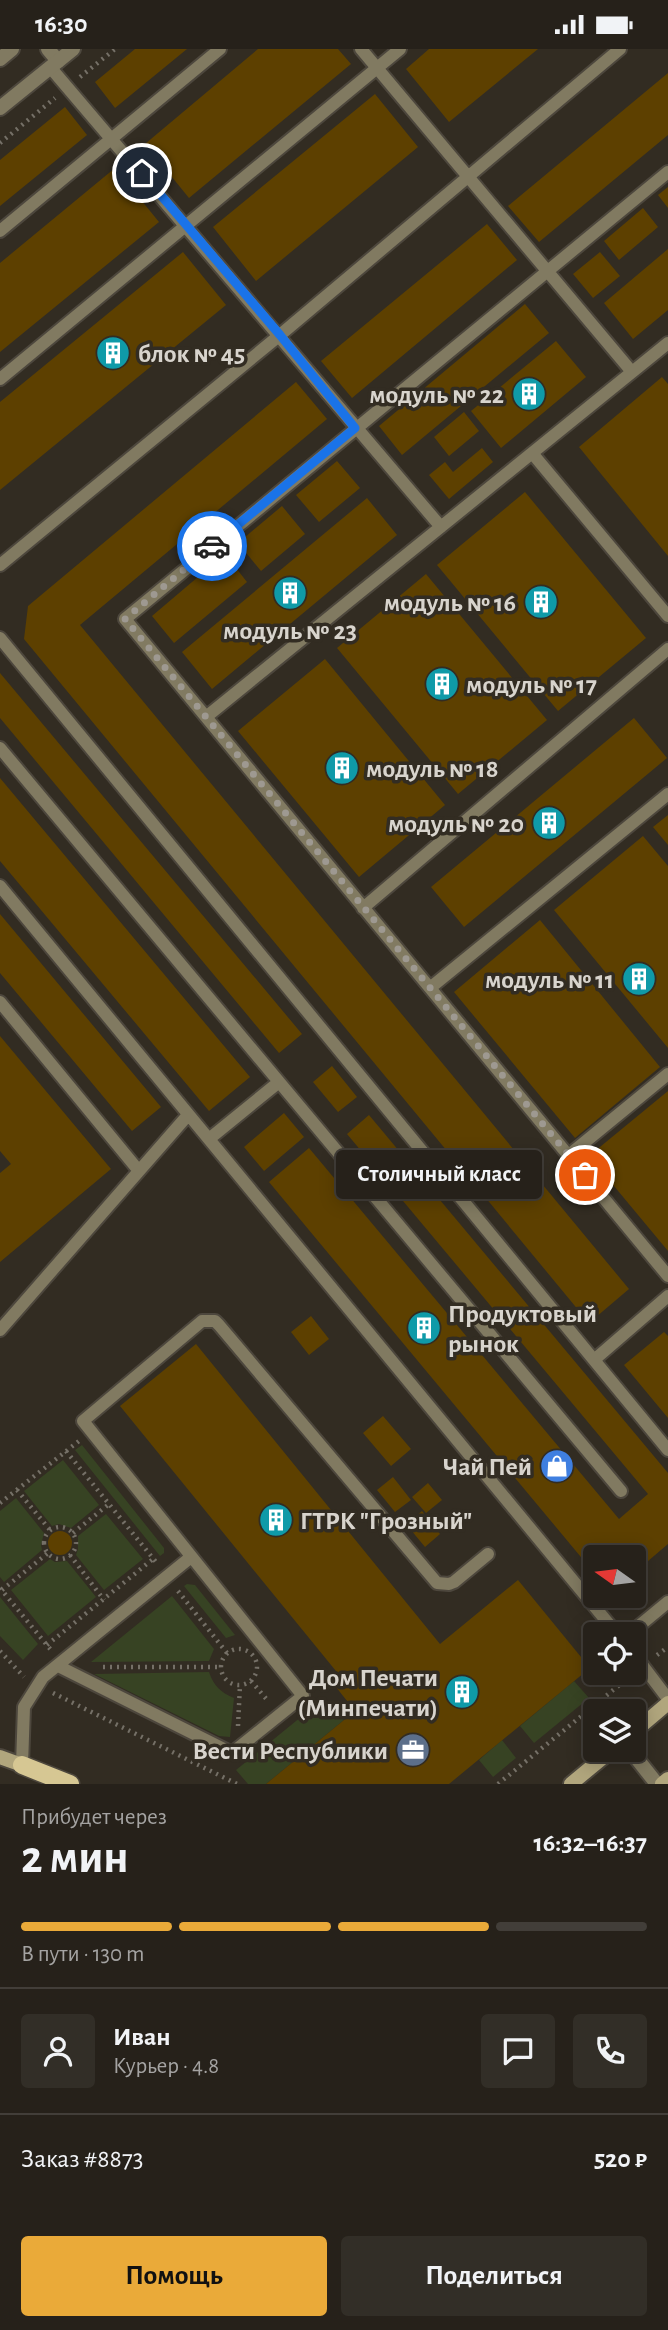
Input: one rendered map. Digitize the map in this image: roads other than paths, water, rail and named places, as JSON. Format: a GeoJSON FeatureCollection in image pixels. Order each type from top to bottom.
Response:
{"type":"FeatureCollection","features":[{"type":"Feature","properties":{"kind":"main road"},"geometry":{"type":"LineString","coordinates":[[646,1721],[668,1701]]}},
{"type":"Feature","properties":{"kind":"main road"},"geometry":{"type":"LineString","coordinates":[[0,1757],[70,1784]]}},
{"type":"Feature","properties":{"kind":"main road"},"geometry":{"type":"LineString","coordinates":[[570,1784],[597,1762]]}},
{"type":"Feature","properties":{"kind":"main road"},"geometry":{"type":"LineString","coordinates":[[660,1784],[668,1779]]}},
{"type":"Feature","properties":{"kind":"street"},"geometry":{"type":"LineString","coordinates":[[0,59],[12,49]]}},
{"type":"Feature","properties":{"kind":"street"},"geometry":{"type":"LineString","coordinates":[[48,49],[54,64]]}},
{"type":"Feature","properties":{"kind":"street"},"geometry":{"type":"LineString","coordinates":[[0,108],[73,49]]}},
{"type":"Feature","properties":{"kind":"street"},"geometry":{"type":"LineString","coordinates":[[641,1762],[660,1784]]}},
{"type":"Feature","properties":{"kind":"lane"},"geometry":{"type":"LineString","coordinates":[[0,231],[220,49]]}},
{"type":"Feature","properties":{"kind":"lane"},"geometry":{"type":"LineString","coordinates":[[361,49],[632,372]]}},
{"type":"Feature","properties":{"kind":"lane"},"geometry":{"type":"LineString","coordinates":[[0,379],[400,49]]}},
{"type":"Feature","properties":{"kind":"lane"},"geometry":{"type":"LineString","coordinates":[[0,565],[280,335],[620,49]]}},
{"type":"Feature","properties":{"kind":"lane"},"geometry":{"type":"LineString","coordinates":[[54,64],[112,138],[441,527]]}},
{"type":"Feature","properties":{"kind":"lane"},"geometry":{"type":"LineString","coordinates":[[668,172],[125,619],[668,1276]]}},
{"type":"Feature","properties":{"kind":"lane"},"geometry":{"type":"LineString","coordinates":[[206,717],[668,343]]}},
{"type":"Feature","properties":{"kind":"lane"},"geometry":{"type":"LineString","coordinates":[[533,453],[668,616]]}},
{"type":"Feature","properties":{"kind":"lane"},"geometry":{"type":"LineString","coordinates":[[0,638],[668,1450]]}},
{"type":"Feature","properties":{"kind":"lane"},"geometry":{"type":"LineString","coordinates":[[363,908],[668,649]]}},
{"type":"Feature","properties":{"kind":"lane"},"geometry":{"type":"LineString","coordinates":[[0,748],[621,1491]]}},
{"type":"Feature","properties":{"kind":"lane"},"geometry":{"type":"LineString","coordinates":[[430,988],[668,794]]}},
{"type":"Feature","properties":{"kind":"lane"},"geometry":{"type":"LineString","coordinates":[[0,886],[607,1622]]}},
{"type":"Feature","properties":{"kind":"lane"},"geometry":{"type":"LineString","coordinates":[[0,1002],[139,1171]]}},
{"type":"Feature","properties":{"kind":"lane"},"geometry":{"type":"LineString","coordinates":[[569,1155],[668,1074]]}},
{"type":"Feature","properties":{"kind":"lane"},"geometry":{"type":"LineString","coordinates":[[209,1139],[279,1082]]}},
{"type":"Feature","properties":{"kind":"lane"},"geometry":{"type":"LineString","coordinates":[[0,1330],[188,1115]]}},
{"type":"Feature","properties":{"kind":"lane"},"geometry":{"type":"LineString","coordinates":[[594,1360],[668,1296]]}},
{"type":"Feature","properties":{"kind":"lane"},"geometry":{"type":"LineString","coordinates":[[58,1665],[232,1753],[303,1696],[83,1421],[202,1321],[215,1321],[433,1580],[449,1584],[488,1554]]}},
{"type":"Feature","properties":{"kind":"lane"},"geometry":{"type":"LineString","coordinates":[[22,1765],[24,1707],[43,1677],[191,1557]]}},
{"type":"Feature","properties":{"kind":"lane"},"geometry":{"type":"LineString","coordinates":[[644,1622],[668,1602]]}},
{"type":"Feature","properties":{"kind":"lane"},"geometry":{"type":"LineString","coordinates":[[646,1670],[668,1701]]}},
{"type":"Feature","properties":{"kind":"place","name":"блок № 45"},"geometry":{"type":"Point","coordinates":[113,353]}},
{"type":"Feature","properties":{"kind":"place","name":"модуль № 22"},"geometry":{"type":"Point","coordinates":[529,394]}},
{"type":"Feature","properties":{"kind":"place","name":"модуль № 23"},"geometry":{"type":"Point","coordinates":[290,593]}},
{"type":"Feature","properties":{"kind":"place","name":"модуль № 16"},"geometry":{"type":"Point","coordinates":[541,602]}},
{"type":"Feature","properties":{"kind":"place","name":"модуль № 17"},"geometry":{"type":"Point","coordinates":[442,684]}},
{"type":"Feature","properties":{"kind":"place","name":"модуль № 18"},"geometry":{"type":"Point","coordinates":[342,768]}},
{"type":"Feature","properties":{"kind":"place","name":"модуль № 20"},"geometry":{"type":"Point","coordinates":[549,823]}},
{"type":"Feature","properties":{"kind":"place","name":"модуль № 11"},"geometry":{"type":"Point","coordinates":[639,979]}},
{"type":"Feature","properties":{"kind":"place","name":"Столичный класс"},"geometry":{"type":"Point","coordinates":[585,1175]}},
{"type":"Feature","properties":{"kind":"place","name":"Продуктовый рынок"},"geometry":{"type":"Point","coordinates":[424,1328]}},
{"type":"Feature","properties":{"kind":"place","name":"Чай Пей"},"geometry":{"type":"Point","coordinates":[557,1466]}},
{"type":"Feature","properties":{"kind":"place","name":"ГТРК \"Грозный\""},"geometry":{"type":"Point","coordinates":[276,1520]}},
{"type":"Feature","properties":{"kind":"place","name":"Дом Печати (Минпечати)"},"geometry":{"type":"Point","coordinates":[462,1692]}},
{"type":"Feature","properties":{"kind":"place","name":"Вести Республики"},"geometry":{"type":"Point","coordinates":[413,1750]}}]}
